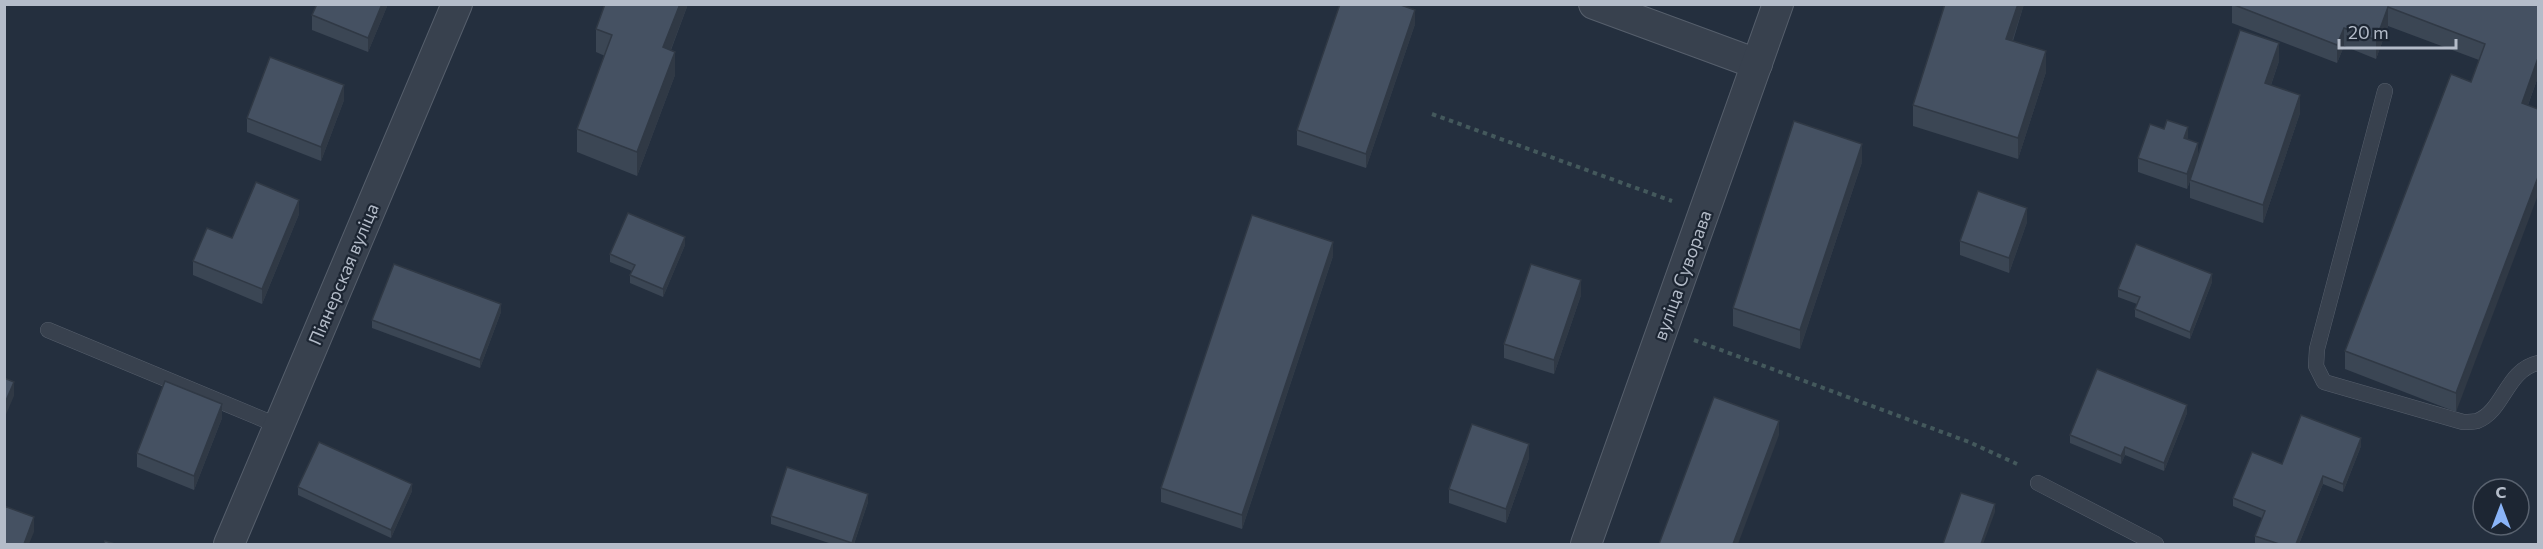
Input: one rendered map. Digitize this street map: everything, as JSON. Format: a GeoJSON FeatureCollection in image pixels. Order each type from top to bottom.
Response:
{"type":"FeatureCollection","features":[{"type":"Feature","properties":{"kind":"street","name":"Піянерская вуліца"},"geometry":{"type":"LineString","coordinates":[[229,544],[457,4]]}},
{"type":"Feature","properties":{"kind":"street"},"geometry":{"type":"LineString","coordinates":[[1594,4],[1757,64]]}},
{"type":"Feature","properties":{"kind":"street","name":"вуліца Суворава"},"geometry":{"type":"LineString","coordinates":[[1586,544],[1778,4]]}},
{"type":"Feature","properties":{"kind":"lane"},"geometry":{"type":"LineString","coordinates":[[2385,91],[2317,349],[2316,366],[2324,382],[2463,422],[2478,421],[2527,365],[2538,363]]}},
{"type":"Feature","properties":{"kind":"lane"},"geometry":{"type":"LineString","coordinates":[[48,330],[279,426]]}},
{"type":"Feature","properties":{"kind":"lane"},"geometry":{"type":"LineString","coordinates":[[2037,483],[2156,544]]}},
{"type":"Feature","properties":{"kind":"path"},"geometry":{"type":"LineString","coordinates":[[1432,114],[1704,213]]}},
{"type":"Feature","properties":{"kind":"path"},"geometry":{"type":"LineString","coordinates":[[1662,331],[1696,341],[1969,442],[2015,462],[2037,483]]}},
{"type":"Feature","properties":{"kind":"building"},"geometry":{"type":"Polygon","coordinates":[[[317,4],[382,4],[368,38],[312,15],[317,4]]]}},
{"type":"Feature","properties":{"kind":"building"},"geometry":{"type":"Polygon","coordinates":[[[605,4],[680,4],[663,47],[675,52],[637,152],[577,129],[612,35],[596,29],[605,4]]]}},
{"type":"Feature","properties":{"kind":"building"},"geometry":{"type":"Polygon","coordinates":[[[1340,4],[1398,4],[1415,10],[1366,154],[1297,130],[1340,4]]]}},
{"type":"Feature","properties":{"kind":"building"},"geometry":{"type":"Polygon","coordinates":[[[1945,4],[2018,4],[2006,39],[2046,51],[2018,138],[1913,105],[1945,4]]]}},
{"type":"Feature","properties":{"kind":"building"},"geometry":{"type":"Polygon","coordinates":[[[2232,4],[2538,4],[2538,58],[2522,103],[2538,109],[2538,177],[2456,393],[2345,351],[2451,74],[2471,82],[2485,44],[2388,7],[2376,40],[2344,28],[2337,45],[2232,4]]]}},
{"type":"Feature","properties":{"kind":"building"},"geometry":{"type":"Polygon","coordinates":[[[2240,30],[2279,43],[2265,83],[2300,95],[2263,205],[2190,180],[2240,30]]]}},
{"type":"Feature","properties":{"kind":"building"},"geometry":{"type":"Polygon","coordinates":[[[270,57],[344,85],[321,147],[247,118],[270,57]]]}},
{"type":"Feature","properties":{"kind":"building"},"geometry":{"type":"Polygon","coordinates":[[[2167,120],[2188,127],[2184,138],[2198,143],[2187,174],[2138,158],[2150,124],[2164,129],[2167,120]]]}},
{"type":"Feature","properties":{"kind":"building"},"geometry":{"type":"Polygon","coordinates":[[[1794,121],[1862,144],[1800,330],[1733,308],[1794,121]]]}},
{"type":"Feature","properties":{"kind":"building"},"geometry":{"type":"Polygon","coordinates":[[[256,182],[299,200],[262,289],[193,261],[207,228],[232,238],[256,182]]]}},
{"type":"Feature","properties":{"kind":"building"},"geometry":{"type":"Polygon","coordinates":[[[1978,191],[2027,208],[2009,258],[1960,241],[1978,191]]]}},
{"type":"Feature","properties":{"kind":"building"},"geometry":{"type":"Polygon","coordinates":[[[628,213],[685,237],[663,289],[630,275],[635,265],[610,254],[628,213]]]}},
{"type":"Feature","properties":{"kind":"building"},"geometry":{"type":"Polygon","coordinates":[[[1252,215],[1333,242],[1242,515],[1161,488],[1252,215]]]}},
{"type":"Feature","properties":{"kind":"building"},"geometry":{"type":"Polygon","coordinates":[[[2136,244],[2212,274],[2190,332],[2135,309],[2140,297],[2118,289],[2136,244]]]}},
{"type":"Feature","properties":{"kind":"building"},"geometry":{"type":"Polygon","coordinates":[[[394,264],[501,304],[480,360],[372,320],[394,264]]]}},
{"type":"Feature","properties":{"kind":"building"},"geometry":{"type":"Polygon","coordinates":[[[1531,264],[1581,280],[1554,360],[1504,344],[1531,264]]]}},
{"type":"Feature","properties":{"kind":"building"},"geometry":{"type":"Polygon","coordinates":[[[2097,369],[2187,405],[2164,463],[2125,447],[2121,456],[2070,435],[2097,369]]]}},
{"type":"Feature","properties":{"kind":"building"},"geometry":{"type":"Polygon","coordinates":[[[4,378],[14,382],[4,405],[4,378]]]}},
{"type":"Feature","properties":{"kind":"building"},"geometry":{"type":"Polygon","coordinates":[[[165,381],[222,404],[194,476],[137,453],[165,381]]]}},
{"type":"Feature","properties":{"kind":"building"},"geometry":{"type":"Polygon","coordinates":[[[1714,397],[1779,421],[1733,544],[1659,544],[1714,397]]]}},
{"type":"Feature","properties":{"kind":"building"},"geometry":{"type":"Polygon","coordinates":[[[2301,415],[2361,438],[2343,484],[2323,476],[2296,544],[2279,544],[2255,536],[2265,511],[2233,498],[2252,452],[2282,464],[2301,415]]]}},
{"type":"Feature","properties":{"kind":"building"},"geometry":{"type":"Polygon","coordinates":[[[1472,424],[1529,444],[1506,509],[1449,489],[1472,424]]]}},
{"type":"Feature","properties":{"kind":"building"},"geometry":{"type":"Polygon","coordinates":[[[319,442],[412,484],[391,530],[298,487],[319,442]]]}},
{"type":"Feature","properties":{"kind":"building"},"geometry":{"type":"Polygon","coordinates":[[[787,467],[868,494],[852,543],[771,516],[787,467]]]}},
{"type":"Feature","properties":{"kind":"building"},"geometry":{"type":"Polygon","coordinates":[[[1961,493],[1995,504],[1981,544],[1943,544],[1961,493]]]}},
{"type":"Feature","properties":{"kind":"building"},"geometry":{"type":"Polygon","coordinates":[[[4,506],[34,517],[24,544],[4,544],[4,506]]]}}]}
